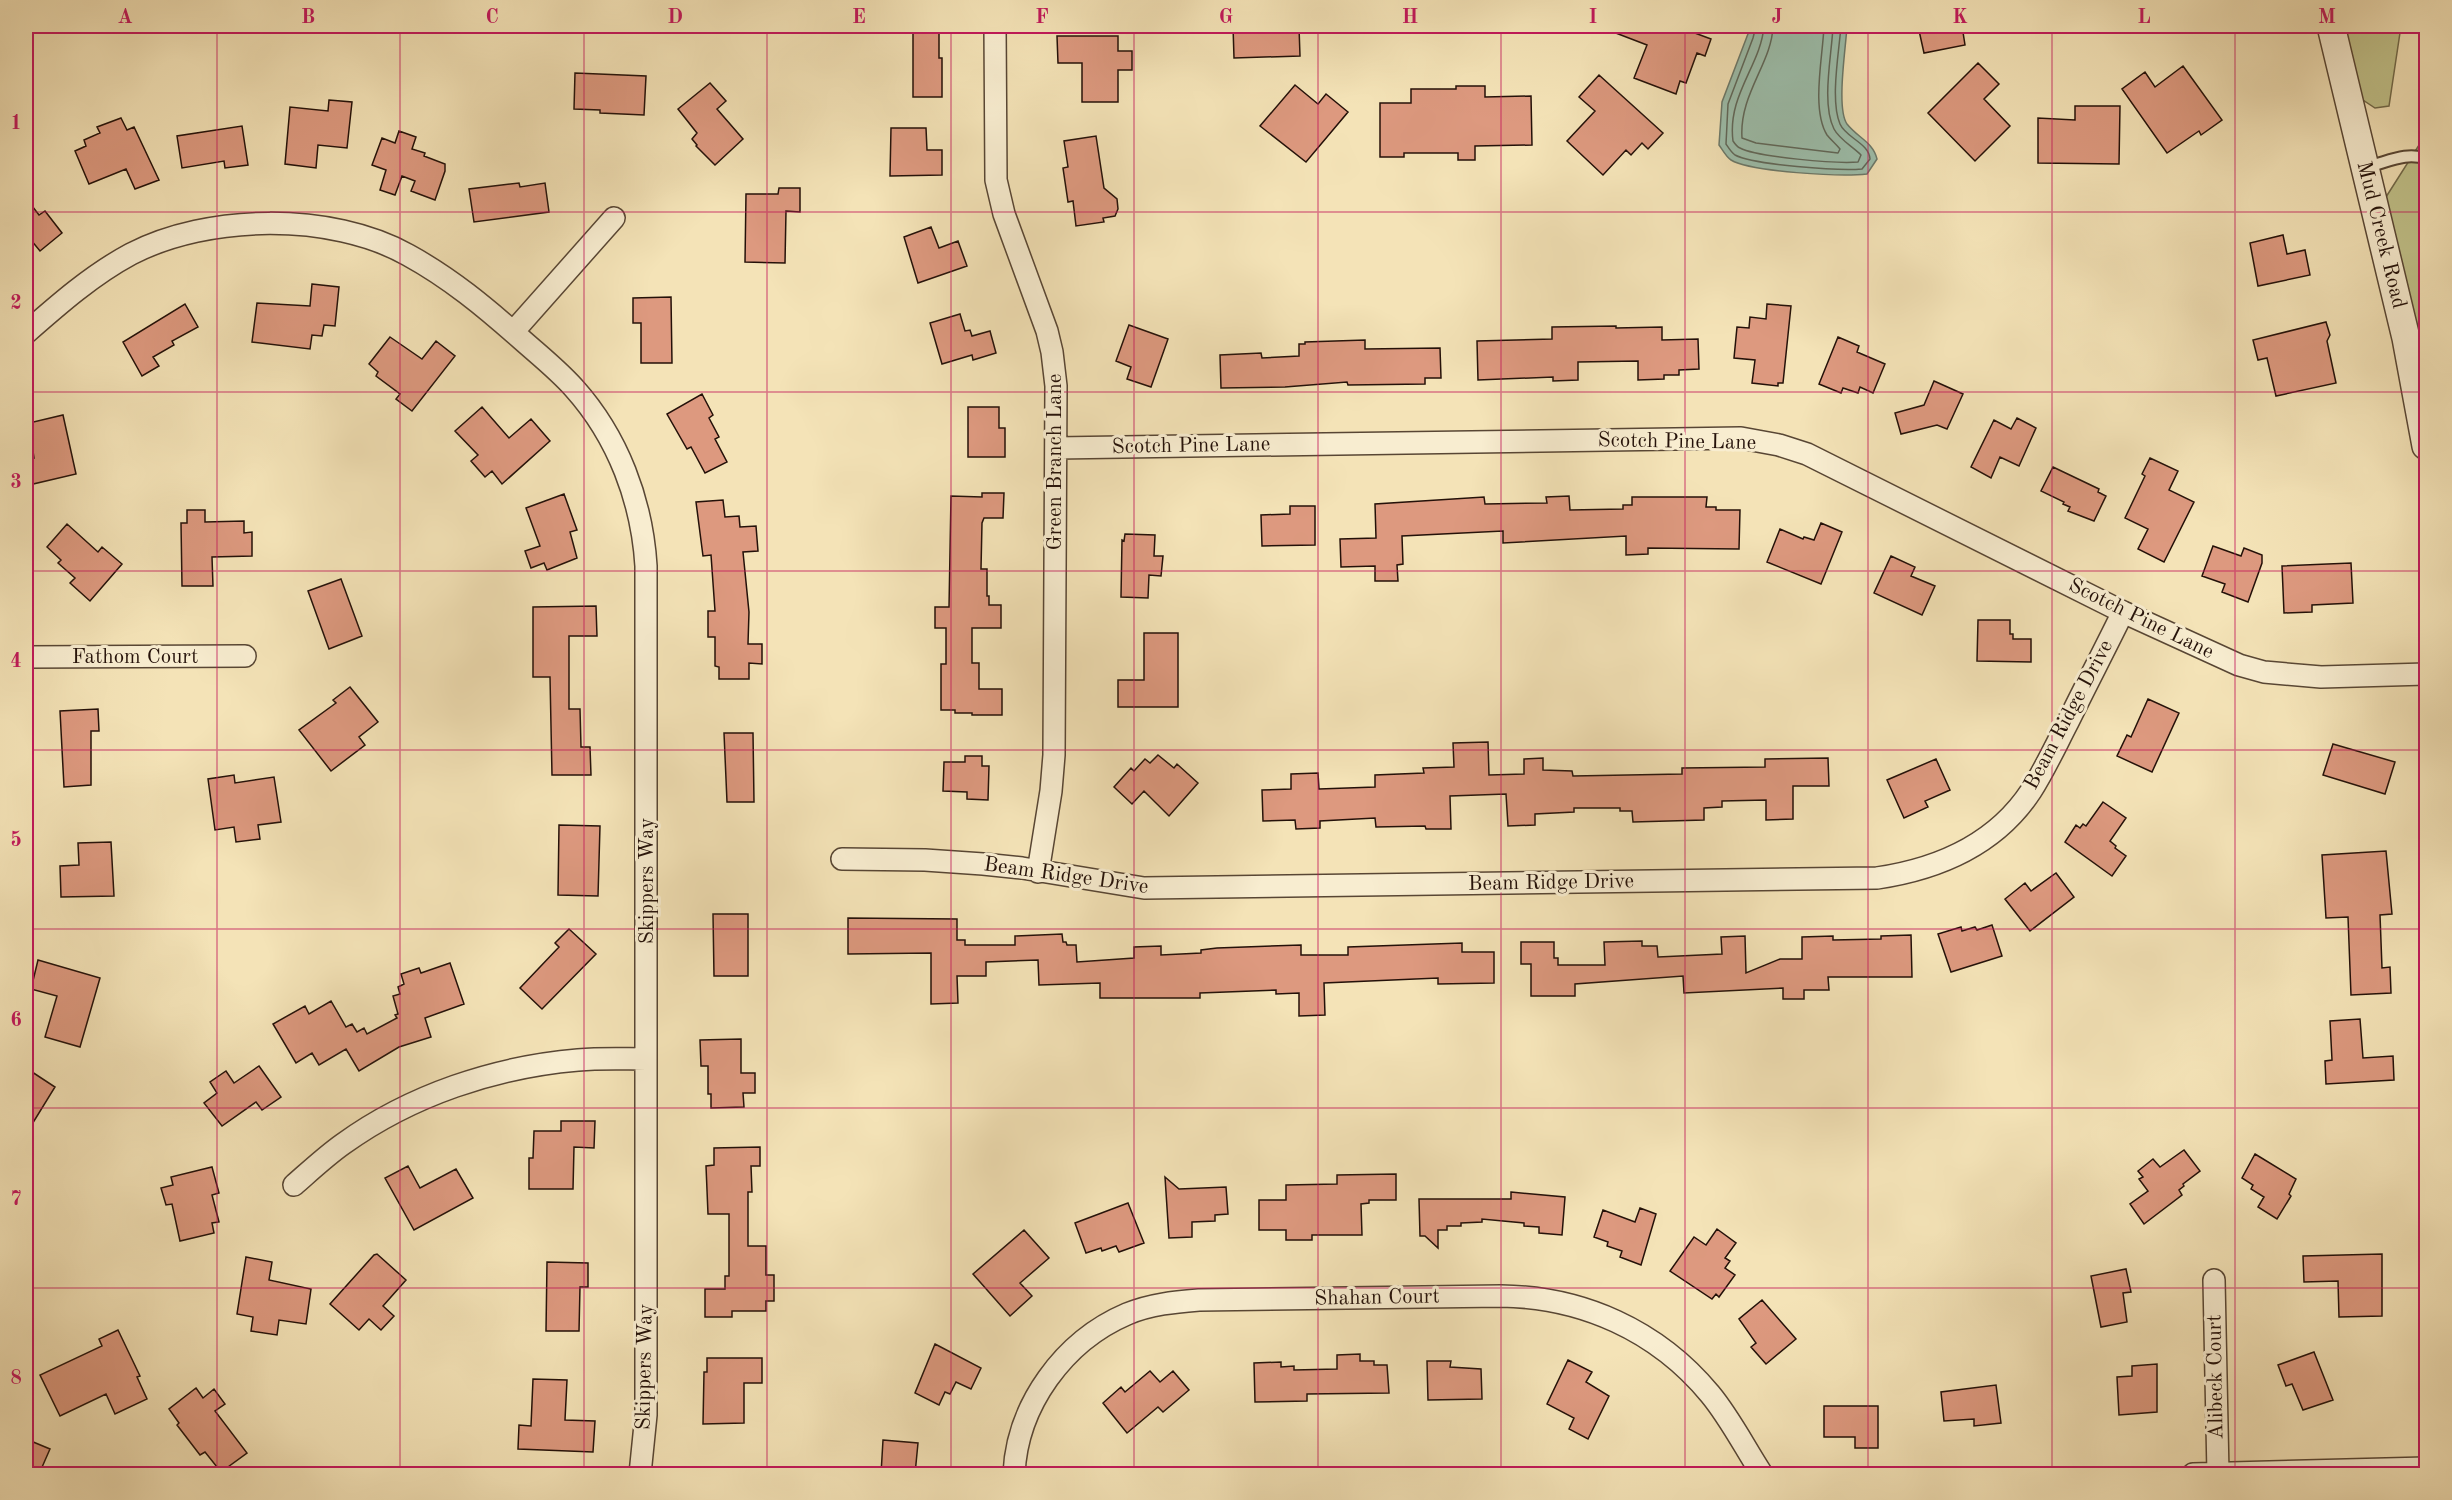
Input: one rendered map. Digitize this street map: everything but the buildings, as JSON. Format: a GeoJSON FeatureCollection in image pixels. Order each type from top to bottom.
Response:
{"type":"FeatureCollection","features":[{"type":"Feature","properties":{"kind":"street","name":"Green Branch Lane"},"geometry":{"type":"LineString","coordinates":[[995,26],[996,180],[1004,214],[1045,324],[1052,352],[1056,386],[1054,755],[1051,791],[1038,872]]}},
{"type":"Feature","properties":{"kind":"street","name":"Mud Creek Road"},"geometry":{"type":"LineString","coordinates":[[2331,26],[2408,347],[2427,446]]}},
{"type":"Feature","properties":{"kind":"street"},"geometry":{"type":"LineString","coordinates":[[513,332],[614,218]]}},
{"type":"Feature","properties":{"kind":"street","name":"Skippers Way"},"geometry":{"type":"LineString","coordinates":[[26,333],[69,294],[131,254],[190,232],[253,223],[295,223],[337,231],[367,238],[406,254],[460,287],[572,386],[598,420],[615,450],[628,480],[643,534],[646,590],[646,1415],[640,1474]]}},
{"type":"Feature","properties":{"kind":"street","name":"Scotch Pine Lane"},"geometry":{"type":"LineString","coordinates":[[1056,448],[1741,438],[1779,445],[1808,454],[2213,655],[2264,672],[2321,677],[2427,674]]}},
{"type":"Feature","properties":{"kind":"street","name":"Beam Ridge Drive"},"geometry":{"type":"LineString","coordinates":[[842,859],[924,860],[1022,868],[1144,888],[1176,889],[1877,878],[1909,873],[1949,860],[1968,849],[1994,831],[2024,801],[2042,774],[2123,612]]}},
{"type":"Feature","properties":{"kind":"street","name":"Fathom Court"},"geometry":{"type":"LineString","coordinates":[[26,657],[245,656]]}},
{"type":"Feature","properties":{"kind":"street"},"geometry":{"type":"LineString","coordinates":[[294,1185],[343,1144],[405,1107],[444,1091],[493,1074],[534,1066],[596,1058],[646,1059]]}},
{"type":"Feature","properties":{"kind":"street","name":"Alibeck Court"},"geometry":{"type":"LineString","coordinates":[[2214,1280],[2218,1474]]}},
{"type":"Feature","properties":{"kind":"street","name":"Shahan Court"},"geometry":{"type":"LineString","coordinates":[[1014,1474],[1020,1438],[1027,1417],[1053,1371],[1082,1341],[1128,1314],[1157,1304],[1199,1300],[1501,1296],[1532,1297],[1583,1307],[1622,1323],[1649,1339],[1689,1372],[1710,1394],[1762,1474]]}},
{"type":"Feature","properties":{"kind":"street"},"geometry":{"type":"LineString","coordinates":[[2193,1474],[2427,1468]]}},
{"type":"Feature","properties":{"kind":"lane"},"geometry":{"type":"LineString","coordinates":[[2365,168],[2394,158],[2418,156],[2427,159]]}},
{"type":"Feature","properties":{"kind":"green space"},"geometry":{"type":"Polygon","coordinates":[[[2345,26],[2401,26],[2389,106],[2375,108],[2360,98],[2345,26]]]}},
{"type":"Feature","properties":{"kind":"green space"},"geometry":{"type":"Polygon","coordinates":[[[2426,134],[2426,371],[2386,197],[2426,134]]]}},
{"type":"Feature","properties":{"kind":"water"},"geometry":{"type":"Polygon","coordinates":[[[1751,26],[1847,26],[1842,105],[1847,124],[1869,144],[1875,153],[1877,159],[1867,174],[1818,174],[1757,168],[1731,160],[1726,155],[1719,145],[1722,102],[1751,26]]]}}]}
